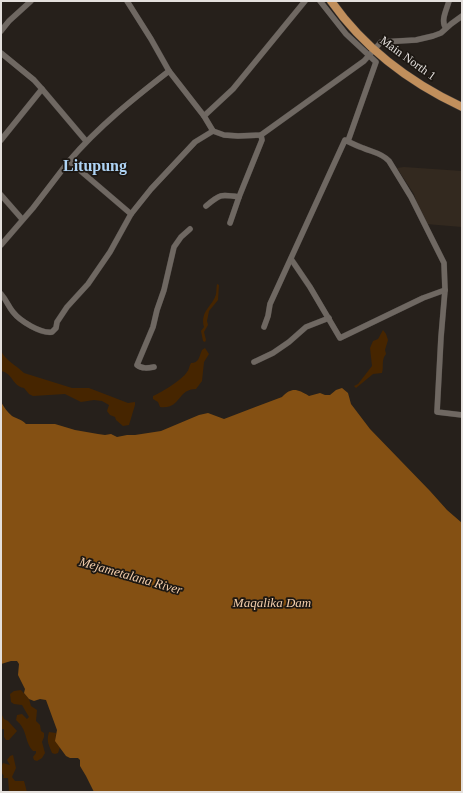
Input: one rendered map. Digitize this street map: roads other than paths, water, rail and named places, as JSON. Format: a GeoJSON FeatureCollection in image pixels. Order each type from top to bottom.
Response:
{"type":"FeatureCollection","features":[{"type":"Feature","properties":{"kind":"main road","name":"Main North 1"},"geometry":{"type":"LineString","coordinates":[[331,1],[371,53],[446,100],[462,108]]}},
{"type":"Feature","properties":{"kind":"street"},"geometry":{"type":"LineString","coordinates":[[1,31],[30,1]]}},
{"type":"Feature","properties":{"kind":"street"},"geometry":{"type":"LineString","coordinates":[[126,1],[151,39],[169,71],[204,116],[213,131],[224,135],[238,136],[261,135],[364,61],[381,42],[416,40],[441,34],[446,28],[462,16]]}},
{"type":"Feature","properties":{"kind":"street"},"geometry":{"type":"LineString","coordinates":[[204,116],[233,89],[305,1]]}},
{"type":"Feature","properties":{"kind":"street"},"geometry":{"type":"LineString","coordinates":[[320,1],[346,34],[371,53],[376,62],[348,141]]}},
{"type":"Feature","properties":{"kind":"street"},"geometry":{"type":"LineString","coordinates":[[446,28],[444,25],[444,20],[449,1]]}},
{"type":"Feature","properties":{"kind":"street"},"geometry":{"type":"LineString","coordinates":[[1,53],[34,80],[86,141]]}},
{"type":"Feature","properties":{"kind":"street"},"geometry":{"type":"LineString","coordinates":[[1,245],[33,208],[86,141],[122,108],[169,71]]}},
{"type":"Feature","properties":{"kind":"street"},"geometry":{"type":"LineString","coordinates":[[1,140],[42,89]]}},
{"type":"Feature","properties":{"kind":"street"},"geometry":{"type":"LineString","coordinates":[[1,294],[8,301],[15,314],[20,319],[44,332],[52,332],[56,328],[57,322],[68,307],[88,284],[103,262],[131,214],[151,189],[195,142],[213,131]]}},
{"type":"Feature","properties":{"kind":"street"},"geometry":{"type":"LineString","coordinates":[[230,223],[262,140],[261,135]]}},
{"type":"Feature","properties":{"kind":"street"},"geometry":{"type":"LineString","coordinates":[[264,326],[268,316],[270,304],[345,140],[362,148],[378,153],[389,161],[411,197],[444,264],[445,290],[437,412],[462,415]]}},
{"type":"Feature","properties":{"kind":"street"},"geometry":{"type":"LineString","coordinates":[[69,161],[131,214]]}},
{"type":"Feature","properties":{"kind":"street"},"geometry":{"type":"LineString","coordinates":[[206,206],[223,194],[239,197]]}},
{"type":"Feature","properties":{"kind":"street"},"geometry":{"type":"LineString","coordinates":[[1,195],[22,219]]}},
{"type":"Feature","properties":{"kind":"street"},"geometry":{"type":"LineString","coordinates":[[154,367],[147,368],[138,366],[137,362],[141,357],[153,328],[156,310],[164,290],[174,247],[181,237],[190,230]]}},
{"type":"Feature","properties":{"kind":"street"},"geometry":{"type":"LineString","coordinates":[[291,259],[310,287],[340,338],[423,298],[445,290]]}},
{"type":"Feature","properties":{"kind":"street"},"geometry":{"type":"LineString","coordinates":[[254,362],[289,342],[306,327],[329,318]]}},
{"type":"Feature","properties":{"kind":"water","name":"Maqalika Dam"},"geometry":{"type":"Polygon","coordinates":[[[342,388],[348,393],[351,404],[370,429],[447,510],[462,523],[462,792],[94,792],[80,766],[80,760],[78,758],[70,758],[66,756],[55,741],[57,730],[46,700],[40,699],[34,701],[29,699],[24,693],[25,689],[18,675],[19,664],[17,661],[1,664],[1,402],[10,414],[26,424],[55,424],[75,430],[105,435],[111,434],[117,437],[161,431],[199,415],[208,413],[224,419],[282,397],[292,390],[309,396],[320,393],[330,395],[336,390],[342,388]]]}},
{"type":"Feature","properties":{"kind":"district","name":"Litupung"},"geometry":{"type":"Point","coordinates":[95,165]}},
{"type":"Feature","properties":{"kind":"water label","name":"Mejametalana River"},"geometry":{"type":"Point","coordinates":[131,575]}}]}
